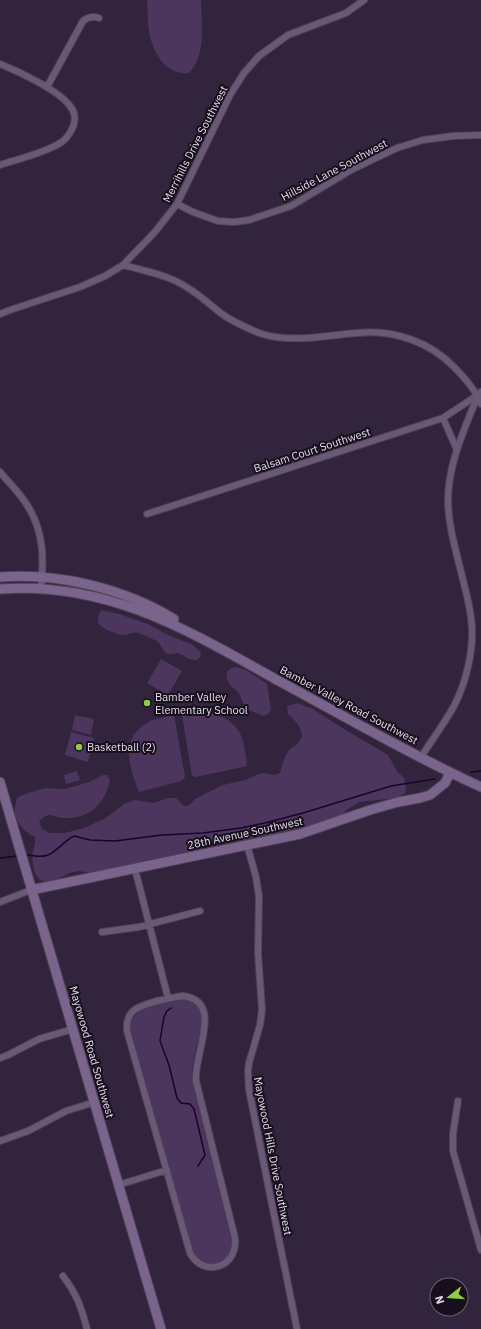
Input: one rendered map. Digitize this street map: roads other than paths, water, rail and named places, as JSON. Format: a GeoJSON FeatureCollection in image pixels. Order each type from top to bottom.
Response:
{"type":"FeatureCollection","features":[{"type":"Feature","properties":{"kind":"street","name":"Merrihills Drive Southwest"},"geometry":{"type":"LineString","coordinates":[[0,314],[80,287],[123,266],[154,233],[177,204],[230,95],[244,73],[259,56],[288,35],[346,13],[364,0]]}},
{"type":"Feature","properties":{"kind":"street"},"geometry":{"type":"LineString","coordinates":[[46,87],[83,21],[90,17],[99,18]]}},
{"type":"Feature","properties":{"kind":"street"},"geometry":{"type":"LineString","coordinates":[[0,64],[15,70],[63,98],[72,108],[75,118],[73,128],[67,138],[60,143],[48,149],[0,165]]}},
{"type":"Feature","properties":{"kind":"street","name":"Hillside Lane Southwest"},"geometry":{"type":"LineString","coordinates":[[177,204],[193,212],[218,221],[234,222],[249,220],[291,206],[351,170],[397,148],[423,140],[453,136],[481,135]]}},
{"type":"Feature","properties":{"kind":"street"},"geometry":{"type":"LineString","coordinates":[[123,266],[153,273],[175,281],[188,288],[223,315],[261,333],[283,338],[294,338],[360,332],[377,333],[411,339],[429,347],[445,357],[479,394],[481,404]]}},
{"type":"Feature","properties":{"kind":"street"},"geometry":{"type":"LineString","coordinates":[[421,757],[454,706],[463,683],[472,643],[472,626],[450,522],[448,499],[450,479],[457,450],[479,394]]}},
{"type":"Feature","properties":{"kind":"street","name":"Balsam Court Southwest"},"geometry":{"type":"LineString","coordinates":[[147,514],[443,418],[479,394]]}},
{"type":"Feature","properties":{"kind":"street"},"geometry":{"type":"LineString","coordinates":[[443,418],[457,450]]}},
{"type":"Feature","properties":{"kind":"street"},"geometry":{"type":"LineString","coordinates":[[0,472],[21,496],[35,521],[43,562],[41,588]]}},
{"type":"Feature","properties":{"kind":"street","name":"Bamber Valley Road Southwest"},"geometry":{"type":"LineString","coordinates":[[0,577],[42,577],[83,584],[118,594],[156,609],[173,618],[207,641]]}},
{"type":"Feature","properties":{"kind":"street","name":"Bamber Valley Road Southwest"},"geometry":{"type":"LineString","coordinates":[[0,589],[41,588],[96,596],[133,607],[207,641],[450,773],[481,787]]}},
{"type":"Feature","properties":{"kind":"street","name":"28th Avenue Southwest"},"geometry":{"type":"LineString","coordinates":[[31,890],[300,834],[370,810],[430,795],[445,782],[450,773]]}},
{"type":"Feature","properties":{"kind":"street","name":"Mayowood Road Southwest"},"geometry":{"type":"LineString","coordinates":[[0,782],[161,1329]]}},
{"type":"Feature","properties":{"kind":"street","name":"Mayowood Hills Drive Southwest"},"geometry":{"type":"LineString","coordinates":[[247,846],[256,877],[259,897],[258,953],[262,1010],[260,1025],[249,1063],[249,1090],[297,1329]]}},
{"type":"Feature","properties":{"kind":"street"},"geometry":{"type":"LineString","coordinates":[[135,869],[168,998]]}},
{"type":"Feature","properties":{"kind":"street"},"geometry":{"type":"LineString","coordinates":[[0,902],[31,890]]}},
{"type":"Feature","properties":{"kind":"street"},"geometry":{"type":"LineString","coordinates":[[102,932],[150,924],[200,911]]}},
{"type":"Feature","properties":{"kind":"street"},"geometry":{"type":"LineString","coordinates":[[183,996],[196,1000],[202,1007],[206,1017],[195,1076],[235,1238],[235,1250],[227,1262],[218,1266],[209,1267],[200,1264],[192,1258],[166,1170],[128,1036],[127,1027],[128,1019],[136,1009],[143,1005],[168,998],[183,996]]}},
{"type":"Feature","properties":{"kind":"street"},"geometry":{"type":"LineString","coordinates":[[0,1058],[38,1039],[73,1029]]}},
{"type":"Feature","properties":{"kind":"street"},"geometry":{"type":"LineString","coordinates":[[458,1101],[453,1133],[453,1151],[481,1250]]}},
{"type":"Feature","properties":{"kind":"street"},"geometry":{"type":"LineString","coordinates":[[0,1142],[28,1131],[66,1111],[95,1102]]}},
{"type":"Feature","properties":{"kind":"street"},"geometry":{"type":"LineString","coordinates":[[118,1185],[166,1170]]}},
{"type":"Feature","properties":{"kind":"street"},"geometry":{"type":"LineString","coordinates":[[63,1276],[75,1292],[87,1329]]}},
{"type":"Feature","properties":{"kind":"waterway"},"geometry":{"type":"LineString","coordinates":[[471,772],[481,771]]}},
{"type":"Feature","properties":{"kind":"waterway"},"geometry":{"type":"LineString","coordinates":[[26,855],[46,856],[54,852],[67,840],[74,836],[90,840],[115,841],[241,828],[303,813],[391,786],[435,779]]}},
{"type":"Feature","properties":{"kind":"waterway"},"geometry":{"type":"LineString","coordinates":[[0,858],[18,856]]}},
{"type":"Feature","properties":{"kind":"waterway"},"geometry":{"type":"LineString","coordinates":[[171,1008],[167,1011],[164,1017],[160,1041],[169,1065],[177,1098],[181,1103],[190,1104],[194,1109],[205,1155],[198,1166]]}},
{"type":"Feature","properties":{"kind":"place","name":"Bamber Valley Elementary School"},"geometry":{"type":"Point","coordinates":[147,703]}},
{"type":"Feature","properties":{"kind":"place","name":"Basketball (2)"},"geometry":{"type":"Point","coordinates":[79,747]}}]}
